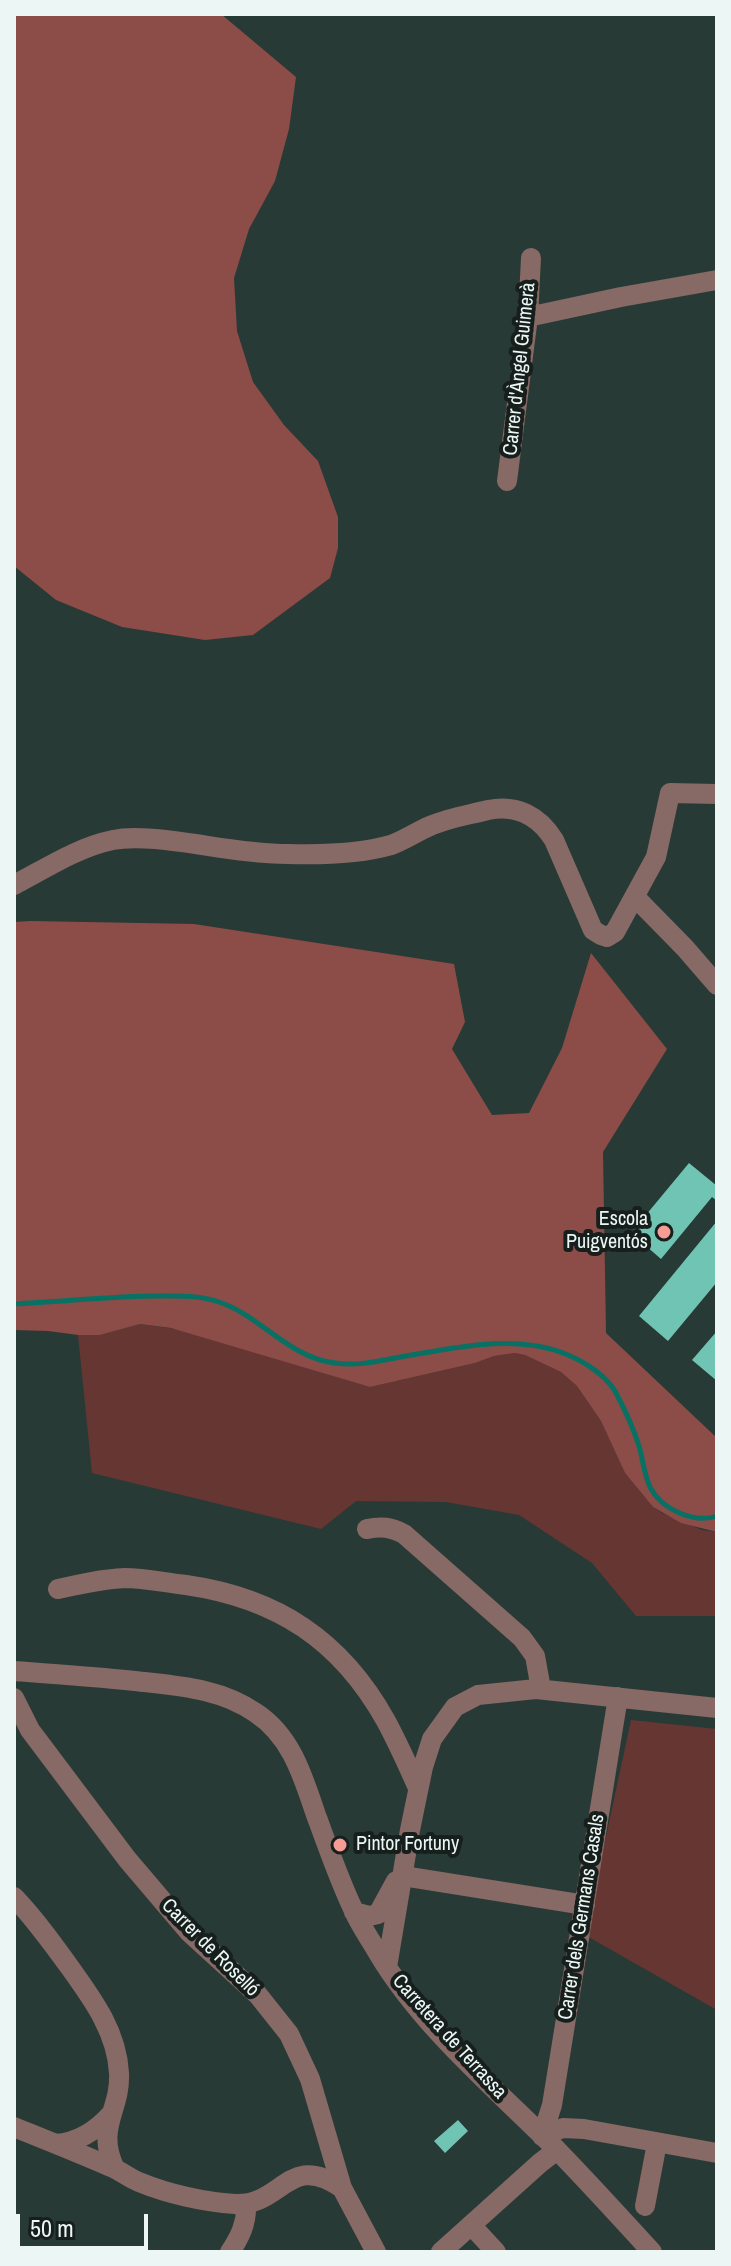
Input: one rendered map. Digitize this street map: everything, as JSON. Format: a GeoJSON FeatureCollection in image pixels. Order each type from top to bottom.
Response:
{"type":"FeatureCollection","features":[{"type":"Feature","properties":{"kind":"street","name":"Carrer d'Àngel Guimerà"},"geometry":{"type":"LineString","coordinates":[[507,481],[528,317],[531,258]]}},
{"type":"Feature","properties":{"kind":"street"},"geometry":{"type":"LineString","coordinates":[[528,317],[717,280]]}},
{"type":"Feature","properties":{"kind":"street"},"geometry":{"type":"LineString","coordinates":[[14,885],[79,852],[116,839],[176,841],[287,854],[326,853],[385,846],[449,819],[505,808],[535,818],[547,830],[593,930],[607,937],[615,932],[656,857],[670,793],[717,794]]}},
{"type":"Feature","properties":{"kind":"street"},"geometry":{"type":"LineString","coordinates":[[635,897],[717,985]]}},
{"type":"Feature","properties":{"kind":"street"},"geometry":{"type":"LineString","coordinates":[[367,1529],[393,1528],[404,1534],[522,1638],[535,1656],[541,1689]]}},
{"type":"Feature","properties":{"kind":"street"},"geometry":{"type":"LineString","coordinates":[[58,1589],[126,1578],[215,1589],[279,1611],[335,1653],[365,1689],[386,1720],[418,1788]]}},
{"type":"Feature","properties":{"kind":"street","name":"Carretera de Terrassa"},"geometry":{"type":"LineString","coordinates":[[14,1671],[90,1676],[218,1693],[240,1702],[275,1728],[302,1771],[316,1816],[354,1912],[387,1967],[462,2056],[549,2143],[642,2249]]}},
{"type":"Feature","properties":{"kind":"street"},"geometry":{"type":"LineString","coordinates":[[387,1967],[418,1788],[432,1739],[455,1707],[478,1695],[541,1689],[717,1708]]}},
{"type":"Feature","properties":{"kind":"street","name":"Carrer dels Germans Casals"},"geometry":{"type":"LineString","coordinates":[[549,2143],[552,2105],[618,1697]]}},
{"type":"Feature","properties":{"kind":"street","name":"Carrer de Roselló"},"geometry":{"type":"LineString","coordinates":[[14,1698],[30,1730],[127,1859],[189,1932],[258,1995],[289,2034],[310,2079],[342,2188],[376,2252]]}},
{"type":"Feature","properties":{"kind":"street"},"geometry":{"type":"LineString","coordinates":[[354,1912],[369,1916],[378,1914],[404,1870]]}},
{"type":"Feature","properties":{"kind":"street"},"geometry":{"type":"LineString","coordinates":[[404,1870],[585,1905]]}},
{"type":"Feature","properties":{"kind":"street"},"geometry":{"type":"LineString","coordinates":[[14,1897],[47,1935],[107,2024],[120,2076],[106,2135],[106,2146],[115,2169]]}},
{"type":"Feature","properties":{"kind":"street"},"geometry":{"type":"LineString","coordinates":[[56,2144],[70,2143],[86,2135],[111,2114]]}},
{"type":"Feature","properties":{"kind":"street"},"geometry":{"type":"LineString","coordinates":[[14,2127],[140,2182],[185,2196],[246,2204],[304,2174],[313,2165],[325,2132]]}},
{"type":"Feature","properties":{"kind":"street"},"geometry":{"type":"LineString","coordinates":[[441,2252],[540,2163],[549,2143],[563,2128],[717,2153]]}},
{"type":"Feature","properties":{"kind":"street"},"geometry":{"type":"LineString","coordinates":[[642,2249],[644,2212],[657,2143]]}},
{"type":"Feature","properties":{"kind":"street"},"geometry":{"type":"LineString","coordinates":[[304,2174],[327,2178],[342,2188]]}},
{"type":"Feature","properties":{"kind":"street"},"geometry":{"type":"LineString","coordinates":[[230,2252],[244,2226],[246,2204]]}},
{"type":"Feature","properties":{"kind":"street"},"geometry":{"type":"LineString","coordinates":[[471,2225],[496,2252]]}},
{"type":"Feature","properties":{"kind":"shaded area"},"geometry":{"type":"Polygon","coordinates":[[[14,14],[221,14],[296,77],[289,129],[275,181],[249,229],[234,278],[237,331],[253,382],[284,425],[318,461],[338,517],[338,548],[330,578],[253,635],[205,640],[122,627],[56,600],[14,566],[14,14]]]}},
{"type":"Feature","properties":{"kind":"shaded area"},"geometry":{"type":"Polygon","coordinates":[[[14,922],[194,924],[454,964],[465,1022],[452,1049],[492,1115],[529,1113],[562,1048],[591,953],[667,1049],[603,1152],[606,1333],[717,1438],[717,1532],[681,1523],[653,1507],[625,1473],[601,1421],[577,1386],[561,1372],[525,1355],[494,1356],[370,1387],[171,1328],[140,1324],[100,1335],[14,1330],[14,922]]]}},
{"type":"Feature","properties":{"kind":"shaded area"},"geometry":{"type":"Polygon","coordinates":[[[140,1324],[182,1330],[370,1387],[515,1353],[561,1372],[577,1386],[601,1421],[625,1473],[653,1507],[702,1530],[717,1532],[717,1616],[636,1616],[592,1563],[519,1515],[446,1502],[356,1501],[321,1529],[92,1473],[78,1335],[100,1335],[140,1324]]]}},
{"type":"Feature","properties":{"kind":"shaded area"},"geometry":{"type":"Polygon","coordinates":[[[631,1720],[717,1729],[717,2010],[585,1935],[631,1720]]]}},
{"type":"Feature","properties":{"kind":"building"},"geometry":{"type":"Polygon","coordinates":[[[689,1163],[717,1186],[717,1201],[712,1197],[661,1259],[631,1233],[689,1163]]]}},
{"type":"Feature","properties":{"kind":"building"},"geometry":{"type":"Polygon","coordinates":[[[717,1221],[717,1282],[668,1341],[639,1316],[717,1221]]]}},
{"type":"Feature","properties":{"kind":"building"},"geometry":{"type":"Polygon","coordinates":[[[717,1331],[717,1381],[692,1360],[717,1331]]]}},
{"type":"Feature","properties":{"kind":"building"},"geometry":{"type":"Polygon","coordinates":[[[458,2120],[468,2131],[445,2153],[434,2141],[458,2120]]]}},
{"type":"Feature","properties":{"kind":"waterway"},"geometry":{"type":"LineString","coordinates":[[14,1304],[141,1296],[204,1298],[234,1308],[303,1353],[342,1364],[482,1344],[526,1344],[548,1348],[581,1361],[611,1385],[639,1446],[650,1487],[662,1502],[689,1516],[717,1516]]}},
{"type":"Feature","properties":{"kind":"place","name":"Escola Puigventós"},"geometry":{"type":"Point","coordinates":[664,1232]}},
{"type":"Feature","properties":{"kind":"place","name":"Pintor Fortuny"},"geometry":{"type":"Point","coordinates":[340,1845]}}]}
